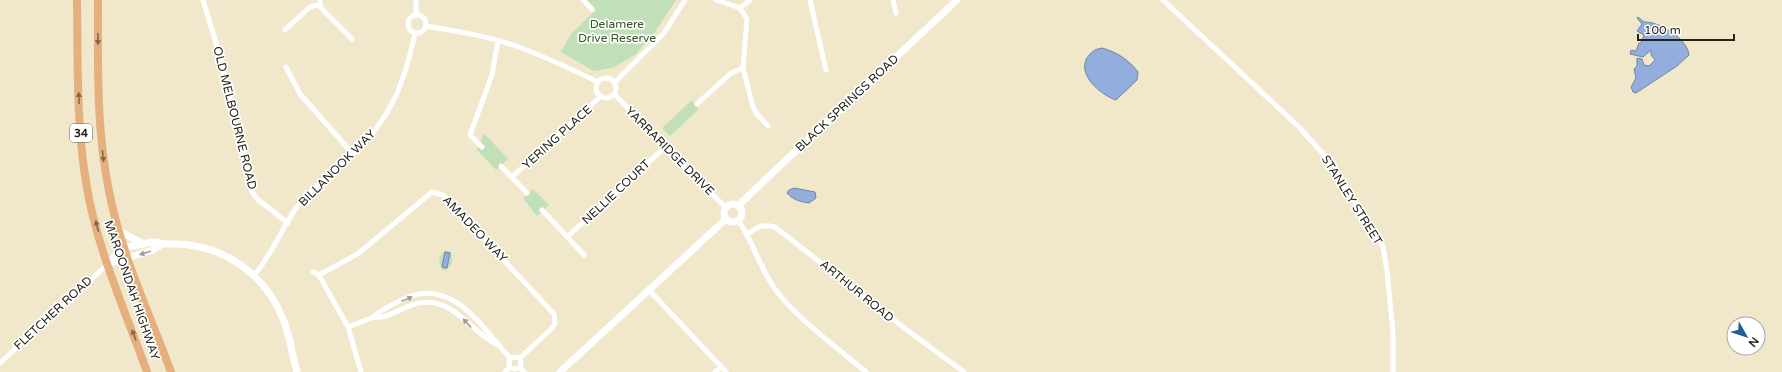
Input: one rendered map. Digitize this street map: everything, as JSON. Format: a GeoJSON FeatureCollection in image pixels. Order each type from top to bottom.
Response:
{"type":"FeatureCollection","features":[{"type":"Feature","properties":{"kind":"highway","name":"MAROONDAH HIGHWAY"},"geometry":{"type":"LineString","coordinates":[[77,0],[79,97],[86,183],[108,264],[147,372]]}},
{"type":"Feature","properties":{"kind":"highway","name":"MAROONDAH HIGHWAY"},"geometry":{"type":"LineString","coordinates":[[98,0],[100,125],[105,170],[124,249],[171,372]]}},
{"type":"Feature","properties":{"kind":"main road","name":"BLACK SPRINGS ROAD"},"geometry":{"type":"LineString","coordinates":[[738,206],[957,0]]}},
{"type":"Feature","properties":{"kind":"main road"},"geometry":{"type":"LineString","coordinates":[[733,205],[738,206],[742,213],[738,220],[731,222],[726,219],[724,215],[726,208],[733,205]]}},
{"type":"Feature","properties":{"kind":"main road"},"geometry":{"type":"LineString","coordinates":[[560,372],[726,219]]}},
{"type":"Feature","properties":{"kind":"main road"},"geometry":{"type":"LineString","coordinates":[[119,231],[144,244]]}},
{"type":"Feature","properties":{"kind":"main road"},"geometry":{"type":"LineString","coordinates":[[108,264],[124,249],[154,242],[162,244],[194,245],[210,248],[239,263],[254,275],[271,295],[278,308],[284,321],[297,372]]}},
{"type":"Feature","properties":{"kind":"main road"},"geometry":{"type":"LineString","coordinates":[[108,264],[153,250],[162,244]]}},
{"type":"Feature","properties":{"kind":"street","name":"OLD MELBOURNE ROAD"},"geometry":{"type":"LineString","coordinates":[[203,0],[222,65],[252,192],[257,199],[288,223]]}},
{"type":"Feature","properties":{"kind":"street"},"geometry":{"type":"LineString","coordinates":[[416,0],[416,15]]}},
{"type":"Feature","properties":{"kind":"street"},"geometry":{"type":"LineString","coordinates":[[583,0],[592,9]]}},
{"type":"Feature","properties":{"kind":"street"},"geometry":{"type":"LineString","coordinates":[[615,82],[664,33],[685,0]]}},
{"type":"Feature","properties":{"kind":"street"},"geometry":{"type":"LineString","coordinates":[[716,0],[740,8],[747,19],[743,68],[753,107],[756,113],[768,126]]}},
{"type":"Feature","properties":{"kind":"street"},"geometry":{"type":"LineString","coordinates":[[740,8],[750,0]]}},
{"type":"Feature","properties":{"kind":"street"},"geometry":{"type":"LineString","coordinates":[[810,0],[826,70]]}},
{"type":"Feature","properties":{"kind":"street"},"geometry":{"type":"LineString","coordinates":[[894,0],[896,13]]}},
{"type":"Feature","properties":{"kind":"street","name":"STANLEY STREET"},"geometry":{"type":"LineString","coordinates":[[1163,0],[1299,127],[1324,155],[1373,230],[1382,248],[1387,271],[1393,332],[1393,372]]}},
{"type":"Feature","properties":{"kind":"street"},"geometry":{"type":"LineString","coordinates":[[285,30],[310,7],[320,2],[320,7],[352,39]]}},
{"type":"Feature","properties":{"kind":"street"},"geometry":{"type":"LineString","coordinates":[[416,15],[424,18],[426,26],[423,31],[415,33],[410,30],[408,24],[411,18],[416,15]]}},
{"type":"Feature","properties":{"kind":"street"},"geometry":{"type":"LineString","coordinates":[[426,26],[498,40],[538,54],[598,82]]}},
{"type":"Feature","properties":{"kind":"street","name":"BILLANOOK WAY"},"geometry":{"type":"LineString","coordinates":[[254,275],[272,252],[288,223],[308,194],[353,154],[373,133],[390,109],[406,74],[415,33]]}},
{"type":"Feature","properties":{"kind":"street"},"geometry":{"type":"LineString","coordinates":[[482,147],[470,135],[492,75],[498,40]]}},
{"type":"Feature","properties":{"kind":"street"},"geometry":{"type":"LineString","coordinates":[[286,67],[300,94],[353,154]]}},
{"type":"Feature","properties":{"kind":"street"},"geometry":{"type":"LineString","coordinates":[[697,104],[730,73],[743,68]]}},
{"type":"Feature","properties":{"kind":"street"},"geometry":{"type":"LineString","coordinates":[[598,82],[607,78],[615,82]]}},
{"type":"Feature","properties":{"kind":"street"},"geometry":{"type":"LineString","coordinates":[[598,82],[597,92],[601,96],[609,97],[614,94],[616,88],[615,82]]}},
{"type":"Feature","properties":{"kind":"street","name":"YARRARIDGE DRIVE"},"geometry":{"type":"LineString","coordinates":[[614,94],[726,208]]}},
{"type":"Feature","properties":{"kind":"street","name":"YERING PLACE"},"geometry":{"type":"LineString","coordinates":[[512,177],[601,96]]}},
{"type":"Feature","properties":{"kind":"street","name":"NELLIE COURT"},"geometry":{"type":"LineString","coordinates":[[568,237],[665,147]]}},
{"type":"Feature","properties":{"kind":"street","name":"YERING PLACE"},"geometry":{"type":"LineString","coordinates":[[501,166],[527,193]]}},
{"type":"Feature","properties":{"kind":"street","name":"AMADEO WAY"},"geometry":{"type":"LineString","coordinates":[[319,275],[359,253],[432,192],[438,192],[443,195],[554,314],[555,323],[552,328],[520,358]]}},
{"type":"Feature","properties":{"kind":"street"},"geometry":{"type":"LineString","coordinates":[[542,210],[584,255]]}},
{"type":"Feature","properties":{"kind":"street"},"geometry":{"type":"LineString","coordinates":[[738,220],[748,234],[771,283],[783,299],[866,372]]}},
{"type":"Feature","properties":{"kind":"street","name":"ARTHUR ROAD"},"geometry":{"type":"LineString","coordinates":[[748,234],[764,224],[775,227],[903,327],[964,372]]}},
{"type":"Feature","properties":{"kind":"street","name":"FLETCHER ROAD"},"geometry":{"type":"LineString","coordinates":[[0,362],[108,264]]}},
{"type":"Feature","properties":{"kind":"street"},"geometry":{"type":"LineString","coordinates":[[313,272],[319,275],[348,327],[361,372]]}},
{"type":"Feature","properties":{"kind":"street"},"geometry":{"type":"LineString","coordinates":[[649,290],[726,372]]}},
{"type":"Feature","properties":{"kind":"street"},"geometry":{"type":"LineString","coordinates":[[373,317],[379,311],[409,297],[422,294],[439,295],[449,298],[462,305],[510,358]]}},
{"type":"Feature","properties":{"kind":"street"},"geometry":{"type":"LineString","coordinates":[[348,327],[373,317],[388,316],[419,303],[441,304],[458,313],[486,340],[498,346]]}},
{"type":"Feature","properties":{"kind":"street"},"geometry":{"type":"LineString","coordinates":[[510,358],[516,356],[520,358],[522,362],[520,367]]}},
{"type":"Feature","properties":{"kind":"street"},"geometry":{"type":"LineString","coordinates":[[510,358],[510,367]]}},
{"type":"Feature","properties":{"kind":"street"},"geometry":{"type":"LineString","coordinates":[[510,367],[515,369],[520,367]]}},
{"type":"Feature","properties":{"kind":"street"},"geometry":{"type":"LineString","coordinates":[[505,372],[510,367]]}},
{"type":"Feature","properties":{"kind":"street"},"geometry":{"type":"LineString","coordinates":[[520,367],[524,372]]}},
{"type":"Feature","properties":{"kind":"street"},"geometry":{"type":"LineString","coordinates":[[715,372],[721,367]]}},
{"type":"Feature","properties":{"kind":"green space","name":"Delamere Drive Reserve"},"geometry":{"type":"Polygon","coordinates":[[[587,0],[676,0],[655,32],[635,55],[612,68],[594,71],[561,52],[571,34],[596,10],[587,0]]]}},
{"type":"Feature","properties":{"kind":"green space"},"geometry":{"type":"Polygon","coordinates":[[[692,100],[699,109],[670,136],[662,128],[692,100]]]}},
{"type":"Feature","properties":{"kind":"green space"},"geometry":{"type":"Polygon","coordinates":[[[484,133],[508,159],[496,170],[477,150],[484,133]]]}},
{"type":"Feature","properties":{"kind":"green space"},"geometry":{"type":"Polygon","coordinates":[[[533,189],[549,205],[537,216],[523,198],[533,189]]]}},
{"type":"Feature","properties":{"kind":"green space"},"geometry":{"type":"Polygon","coordinates":[[[446,250],[451,252],[452,260],[451,265],[444,271],[441,268],[439,260],[446,250]]]}},
{"type":"Feature","properties":{"kind":"water"},"geometry":{"type":"Polygon","coordinates":[[[1638,17],[1644,22],[1657,24],[1672,32],[1684,43],[1689,55],[1677,66],[1636,93],[1633,92],[1631,87],[1636,78],[1634,69],[1637,66],[1637,58],[1642,59],[1644,65],[1649,66],[1655,60],[1651,55],[1651,50],[1643,57],[1630,54],[1631,50],[1636,51],[1644,35],[1637,31],[1642,24],[1637,18],[1638,17]]]}},
{"type":"Feature","properties":{"kind":"water"},"geometry":{"type":"Polygon","coordinates":[[[1102,48],[1122,57],[1138,72],[1137,80],[1116,100],[1104,94],[1092,84],[1085,71],[1087,58],[1095,50],[1102,48]]]}},
{"type":"Feature","properties":{"kind":"water"},"geometry":{"type":"Polygon","coordinates":[[[794,188],[815,192],[816,198],[809,203],[796,200],[787,193],[789,190],[794,188]]]}},
{"type":"Feature","properties":{"kind":"water"},"geometry":{"type":"Polygon","coordinates":[[[445,252],[450,253],[447,268],[442,267],[445,252]]]}}]}
